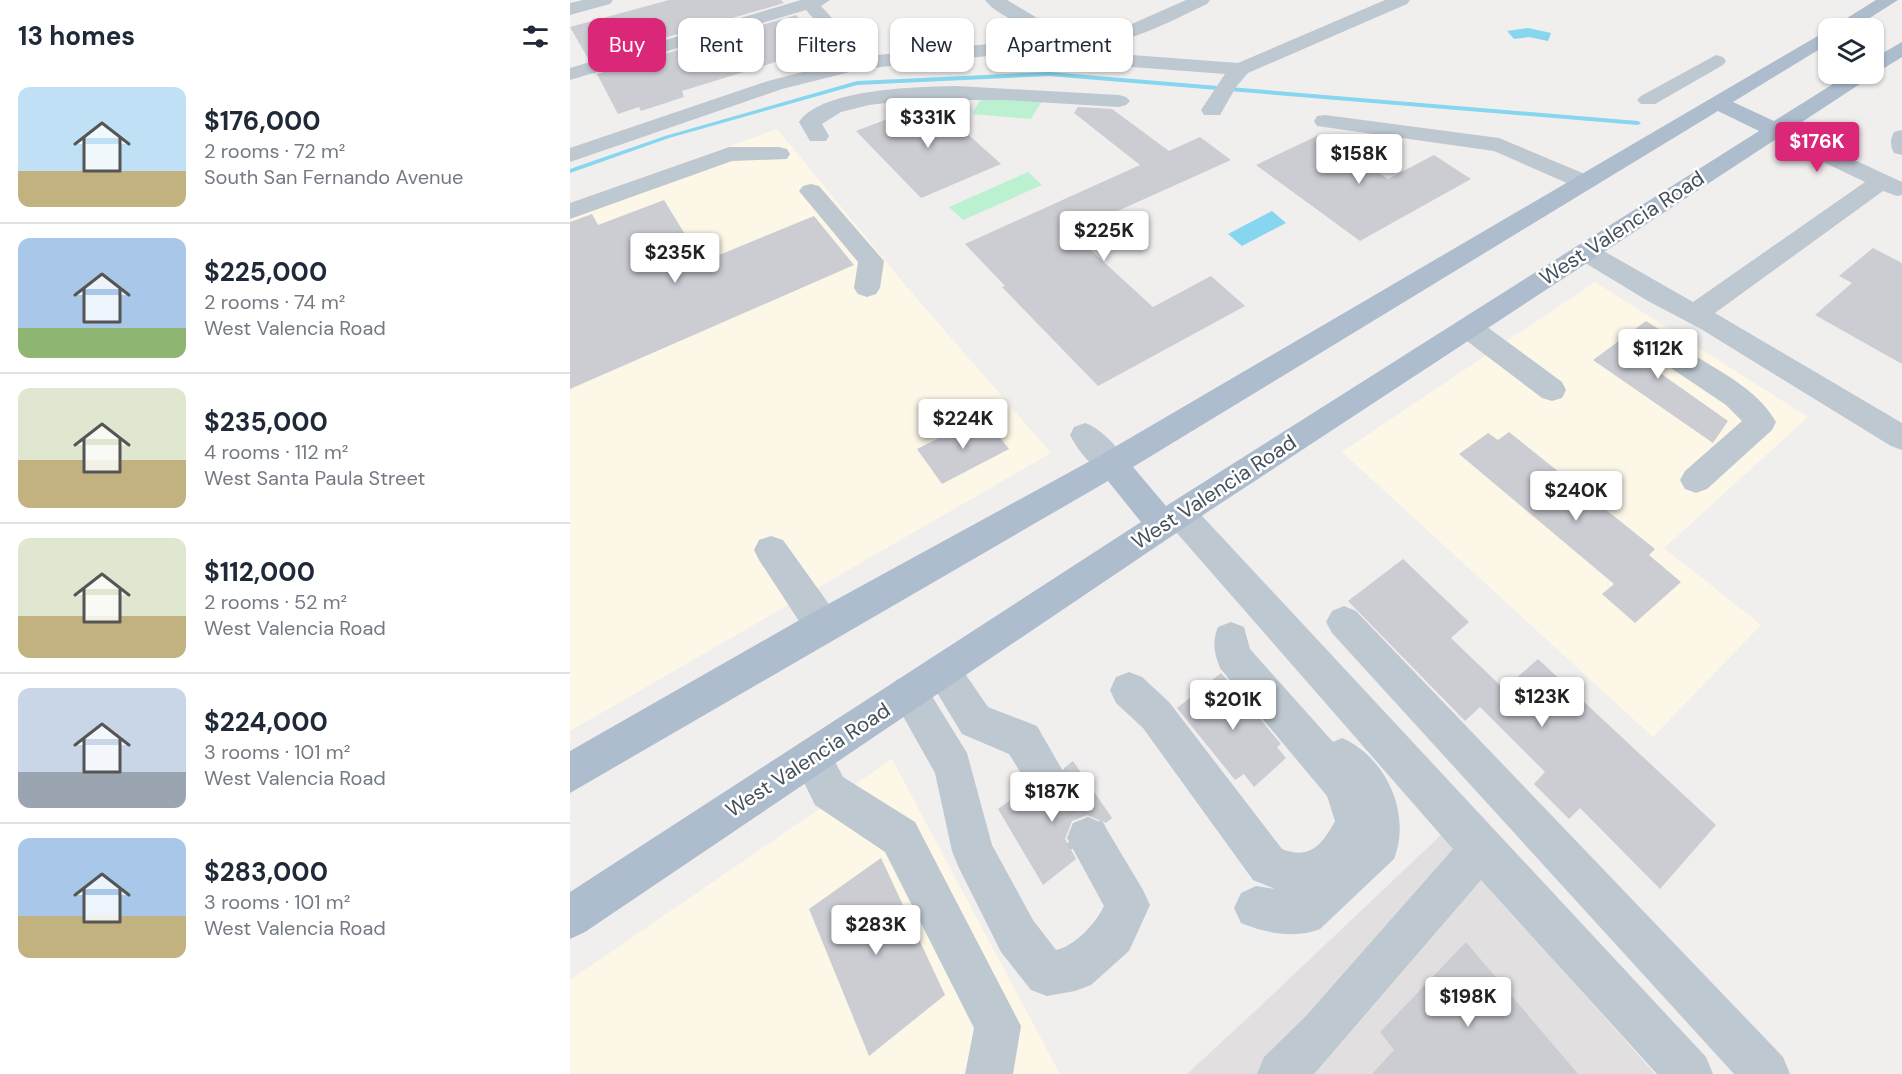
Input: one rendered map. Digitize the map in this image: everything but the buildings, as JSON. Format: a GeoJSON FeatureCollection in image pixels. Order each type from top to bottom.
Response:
{"type":"FeatureCollection","features":[{"type":"Feature","properties":{"kind":"main road"},"geometry":{"type":"LineString","coordinates":[[1858,18],[1888,0]]}},
{"type":"Feature","properties":{"kind":"main road"},"geometry":{"type":"LineString","coordinates":[[570,773],[823,626],[1112,464],[1818,42]]}},
{"type":"Feature","properties":{"kind":"main road"},"geometry":{"type":"LineString","coordinates":[[1884,60],[1902,48]]}},
{"type":"Feature","properties":{"kind":"main road","name":"West Valencia Road"},"geometry":{"type":"LineString","coordinates":[[570,917],[1171,520],[1846,84]]}},
{"type":"Feature","properties":{"kind":"main road"},"geometry":{"type":"LineString","coordinates":[[1717,103],[1775,130]]}},
{"type":"Feature","properties":{"kind":"main road"},"geometry":{"type":"LineString","coordinates":[[1112,464],[1171,520]]}},
{"type":"Feature","properties":{"kind":"street"},"geometry":{"type":"LineString","coordinates":[[570,9],[603,0]]}},
{"type":"Feature","properties":{"kind":"street"},"geometry":{"type":"LineString","coordinates":[[994,0],[1048,32],[1080,40],[1124,33],[1185,2]]}},
{"type":"Feature","properties":{"kind":"street"},"geometry":{"type":"LineString","coordinates":[[1212,110],[1227,84],[1240,69],[1401,0]]}},
{"type":"Feature","properties":{"kind":"street"},"geometry":{"type":"LineString","coordinates":[[570,74],[815,2],[827,18]]}},
{"type":"Feature","properties":{"kind":"street"},"geometry":{"type":"LineString","coordinates":[[878,61],[988,50],[1240,69]]}},
{"type":"Feature","properties":{"kind":"street"},"geometry":{"type":"LineString","coordinates":[[1648,100],[1716,61]]}},
{"type":"Feature","properties":{"kind":"street"},"geometry":{"type":"LineString","coordinates":[[570,155],[775,85],[826,72]]}},
{"type":"Feature","properties":{"kind":"street"},"geometry":{"type":"LineString","coordinates":[[818,136],[810,122],[830,108],[897,94],[992,91],[1119,101]]}},
{"type":"Feature","properties":{"kind":"street"},"geometry":{"type":"LineString","coordinates":[[1325,121],[1499,145],[1584,182]]}},
{"type":"Feature","properties":{"kind":"street"},"geometry":{"type":"LineString","coordinates":[[1775,130],[1892,187]]}},
{"type":"Feature","properties":{"kind":"street"},"geometry":{"type":"LineString","coordinates":[[1902,138],[1902,148]]}},
{"type":"Feature","properties":{"kind":"street"},"geometry":{"type":"LineString","coordinates":[[570,211],[729,154],[779,154]]}},
{"type":"Feature","properties":{"kind":"street"},"geometry":{"type":"LineString","coordinates":[[1695,314],[1892,187]]}},
{"type":"Feature","properties":{"kind":"street"},"geometry":{"type":"LineString","coordinates":[[811,191],[871,261],[867,288]]}},
{"type":"Feature","properties":{"kind":"street"},"geometry":{"type":"LineString","coordinates":[[1586,252],[1657,295],[1695,314],[1767,356],[1902,438]]}},
{"type":"Feature","properties":{"kind":"street"},"geometry":{"type":"LineString","coordinates":[[1469,328],[1552,390]]}},
{"type":"Feature","properties":{"kind":"street"},"geometry":{"type":"LineString","coordinates":[[1675,357],[1736,397],[1761,422],[1696,480]]}},
{"type":"Feature","properties":{"kind":"street"},"geometry":{"type":"LineString","coordinates":[[1085,435],[1112,464]]}},
{"type":"Feature","properties":{"kind":"street"},"geometry":{"type":"LineString","coordinates":[[1171,520],[1689,1074]]}},
{"type":"Feature","properties":{"kind":"street"},"geometry":{"type":"LineString","coordinates":[[771,550],[823,626]]}},
{"type":"Feature","properties":{"kind":"street"},"geometry":{"type":"LineString","coordinates":[[1344,622],[1766,1074]]}},
{"type":"Feature","properties":{"kind":"street"},"geometry":{"type":"LineString","coordinates":[[1129,690],[1156,715],[1268,865],[1297,876],[1320,870],[1341,852],[1356,823],[1344,785],[1233,656],[1229,638],[1254,652],[1377,799],[1379,844],[1305,914],[1256,908]]}},
{"type":"Feature","properties":{"kind":"street"},"geometry":{"type":"LineString","coordinates":[[925,682],[975,721],[1023,740],[1048,780]]}},
{"type":"Feature","properties":{"kind":"street"},"geometry":{"type":"LineString","coordinates":[[925,682],[953,767],[973,851],[1017,936],[1047,974],[1075,969],[1113,934],[1128,905],[1088,838]]}},
{"type":"Feature","properties":{"kind":"street"},"geometry":{"type":"LineString","coordinates":[[812,758],[829,790],[900,837],[998,1026],[988,1074]]}},
{"type":"Feature","properties":{"kind":"street"},"geometry":{"type":"LineString","coordinates":[[1281,1074],[1322,1032],[1481,849]]}},
{"type":"Feature","properties":{"kind":"shaded area"},"geometry":{"type":"Polygon","coordinates":[[[777,129],[907,287],[1051,453],[570,731],[570,203],[777,129]]]}},
{"type":"Feature","properties":{"kind":"shaded area"},"geometry":{"type":"Polygon","coordinates":[[[1595,282],[1808,417],[1664,548],[1761,625],[1653,737],[1342,452],[1595,282]]]}},
{"type":"Feature","properties":{"kind":"shaded area"},"geometry":{"type":"Polygon","coordinates":[[[892,759],[1060,1074],[570,1074],[570,980],[892,759]]]}},
{"type":"Feature","properties":{"kind":"shaded area"},"geometry":{"type":"Polygon","coordinates":[[[1442,834],[1655,1074],[1187,1074],[1252,1014],[1442,834]]]}},
{"type":"Feature","properties":{"kind":"green space"},"geometry":{"type":"Polygon","coordinates":[[[982,97],[1042,101],[1031,119],[972,114],[982,97]]]}},
{"type":"Feature","properties":{"kind":"green space"},"geometry":{"type":"Polygon","coordinates":[[[1028,172],[1042,185],[963,220],[949,207],[1028,172]]]}},
{"type":"Feature","properties":{"kind":"water"},"geometry":{"type":"Polygon","coordinates":[[[1528,28],[1551,33],[1548,41],[1529,37],[1514,39],[1507,31],[1528,28]]]}},
{"type":"Feature","properties":{"kind":"water"},"geometry":{"type":"Polygon","coordinates":[[[1272,211],[1286,223],[1242,246],[1228,234],[1272,211]]]}},
{"type":"Feature","properties":{"kind":"waterway"},"geometry":{"type":"LineString","coordinates":[[570,171],[667,137],[857,83],[1049,74],[1638,123]]}},
{"type":"Feature","properties":{"kind":"tunnel"},"geometry":{"type":"LineString","coordinates":[[1048,780],[1088,838]]}}]}
